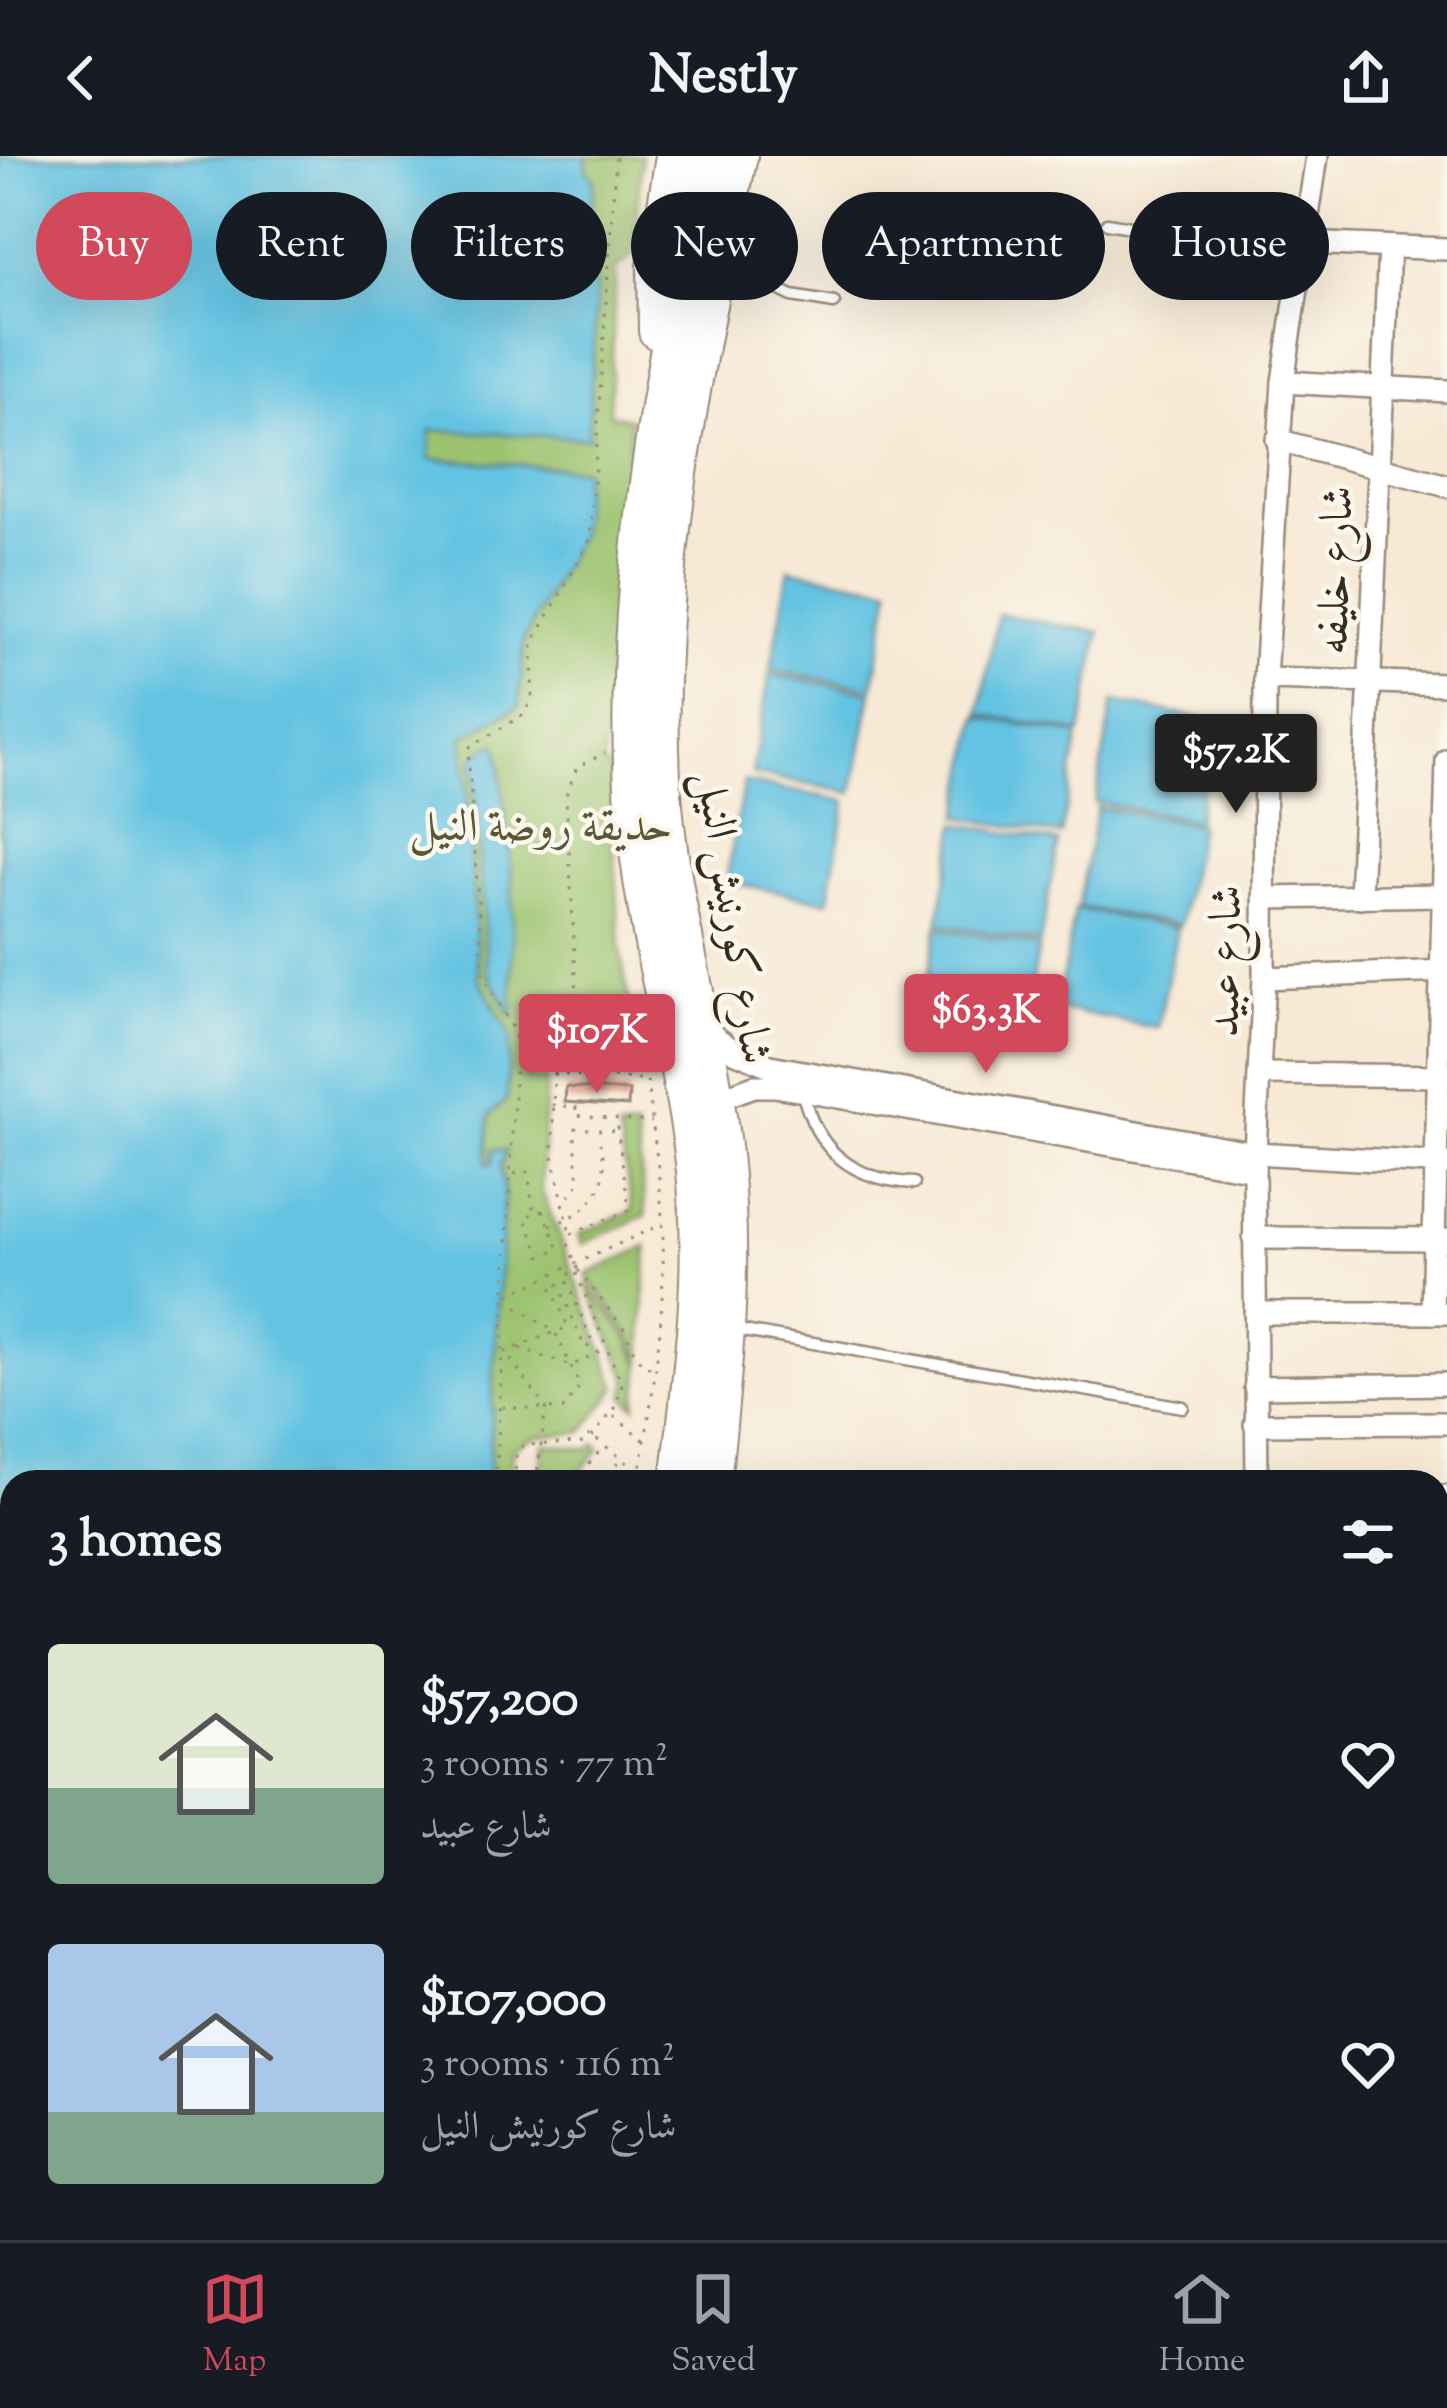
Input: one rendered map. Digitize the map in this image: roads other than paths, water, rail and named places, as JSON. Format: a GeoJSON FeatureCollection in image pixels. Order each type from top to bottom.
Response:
{"type":"FeatureCollection","features":[{"type":"Feature","properties":{"kind":"highway"},"geometry":{"type":"LineString","coordinates":[[664,369],[656,268],[674,156]]}},
{"type":"Feature","properties":{"kind":"highway","name":"شارع كورنيش النيل"},"geometry":{"type":"LineString","coordinates":[[680,1470],[694,1358],[698,1214],[683,1088],[642,879],[631,737],[638,567],[664,369],[706,156]]}},
{"type":"Feature","properties":{"kind":"highway","name":"شارع كورنيش النيل"},"geometry":{"type":"LineString","coordinates":[[731,192],[739,156]]}},
{"type":"Feature","properties":{"kind":"highway","name":"شارع كورنيش النيل"},"geometry":{"type":"LineString","coordinates":[[709,300],[676,470],[662,719],[674,892],[716,1100],[728,1214],[729,1329],[713,1470]]}},
{"type":"Feature","properties":{"kind":"street","name":"شارع عبيد"},"geometry":{"type":"LineString","coordinates":[[1312,192],[1317,156]]}},
{"type":"Feature","properties":{"kind":"street","name":"شارع خليفه"},"geometry":{"type":"LineString","coordinates":[[1360,897],[1388,247]]}},
{"type":"Feature","properties":{"kind":"street"},"geometry":{"type":"LineString","coordinates":[[1329,248],[1447,249]]}},
{"type":"Feature","properties":{"kind":"street","name":"شارع عبيد"},"geometry":{"type":"LineString","coordinates":[[1257,1470],[1254,1161],[1264,978],[1265,679],[1277,440],[1295,300]]}},
{"type":"Feature","properties":{"kind":"street"},"geometry":{"type":"LineString","coordinates":[[1282,382],[1447,391]]}},
{"type":"Feature","properties":{"kind":"street"},"geometry":{"type":"LineString","coordinates":[[1277,440],[1447,486]]}},
{"type":"Feature","properties":{"kind":"street"},"geometry":{"type":"LineString","coordinates":[[1265,679],[1447,684]]}},
{"type":"Feature","properties":{"kind":"street"},"geometry":{"type":"LineString","coordinates":[[1255,1313],[1439,1313],[1447,760]]}},
{"type":"Feature","properties":{"kind":"street"},"geometry":{"type":"LineString","coordinates":[[1264,898],[1444,896]]}},
{"type":"Feature","properties":{"kind":"street"},"geometry":{"type":"LineString","coordinates":[[1264,978],[1444,971]]}},
{"type":"Feature","properties":{"kind":"street"},"geometry":{"type":"LineString","coordinates":[[702,1027],[734,1051],[770,1066],[1254,1161]]}},
{"type":"Feature","properties":{"kind":"street"},"geometry":{"type":"LineString","coordinates":[[1260,1074],[1443,1076]]}},
{"type":"Feature","properties":{"kind":"street"},"geometry":{"type":"LineString","coordinates":[[716,1100],[754,1086],[802,1090],[1254,1161],[1441,1164]]}},
{"type":"Feature","properties":{"kind":"street"},"geometry":{"type":"LineString","coordinates":[[1254,1238],[1440,1239]]}},
{"type":"Feature","properties":{"kind":"street"},"geometry":{"type":"LineString","coordinates":[[1255,1387],[1447,1384]]}},
{"type":"Feature","properties":{"kind":"street"},"geometry":{"type":"LineString","coordinates":[[1255,1424],[1447,1423]]}},
{"type":"Feature","properties":{"kind":"lane"},"geometry":{"type":"LineString","coordinates":[[1108,223],[1129,226]]}},
{"type":"Feature","properties":{"kind":"lane"},"geometry":{"type":"LineString","coordinates":[[798,295],[834,303]]}},
{"type":"Feature","properties":{"kind":"lane"},"geometry":{"type":"LineString","coordinates":[[802,1090],[809,1122],[826,1150],[866,1176],[914,1183]]}},
{"type":"Feature","properties":{"kind":"lane"},"geometry":{"type":"LineString","coordinates":[[729,1329],[1183,1407]]}},
{"type":"Feature","properties":{"kind":"water"},"geometry":{"type":"Polygon","coordinates":[[[0,156],[587,156],[593,192],[411,192],[411,300],[596,300],[588,438],[431,430],[430,459],[584,469],[579,535],[524,639],[519,706],[463,737],[479,978],[510,1036],[507,1099],[490,1115],[486,1163],[492,1164],[493,1149],[506,1151],[501,1167],[504,1191],[489,1470],[0,1470],[0,156]]]}},
{"type":"Feature","properties":{"kind":"water"},"geometry":{"type":"Polygon","coordinates":[[[789,569],[891,588],[873,688],[771,670],[789,569]]]}},
{"type":"Feature","properties":{"kind":"water"},"geometry":{"type":"Polygon","coordinates":[[[998,614],[1100,632],[1081,733],[980,714],[998,614]]]}},
{"type":"Feature","properties":{"kind":"water"},"geometry":{"type":"Polygon","coordinates":[[[770,674],[872,692],[853,793],[752,774],[770,674]]]}},
{"type":"Feature","properties":{"kind":"water"},"geometry":{"type":"Polygon","coordinates":[[[1113,702],[1215,721],[1196,821],[1095,802],[1113,702]]]}},
{"type":"Feature","properties":{"kind":"water"},"geometry":{"type":"Polygon","coordinates":[[[978,717],[1079,735],[1061,835],[959,817],[978,717]]]}},
{"type":"Feature","properties":{"kind":"water"},"geometry":{"type":"Polygon","coordinates":[[[498,743],[512,875],[512,1017],[487,972],[473,764],[478,753],[498,743]]]}},
{"type":"Feature","properties":{"kind":"water"},"geometry":{"type":"Polygon","coordinates":[[[744,782],[846,801],[828,901],[726,882],[744,782]]]}},
{"type":"Feature","properties":{"kind":"water"},"geometry":{"type":"Polygon","coordinates":[[[1097,807],[1199,825],[1180,925],[1078,907],[1097,807]]]}},
{"type":"Feature","properties":{"kind":"water"},"geometry":{"type":"Polygon","coordinates":[[[957,824],[1058,842],[1040,942],[938,924],[957,824]]]}},
{"type":"Feature","properties":{"kind":"water"},"geometry":{"type":"Polygon","coordinates":[[[1075,909],[1177,928],[1158,1028],[1057,1009],[1075,909]]]}},
{"type":"Feature","properties":{"kind":"water"},"geometry":{"type":"Polygon","coordinates":[[[937,928],[1039,946],[1021,1046],[919,1028],[937,928]]]}},
{"type":"Feature","properties":{"kind":"park label","name":"حديقة روضة النيل"},"geometry":{"type":"Point","coordinates":[541,824]}}]}
